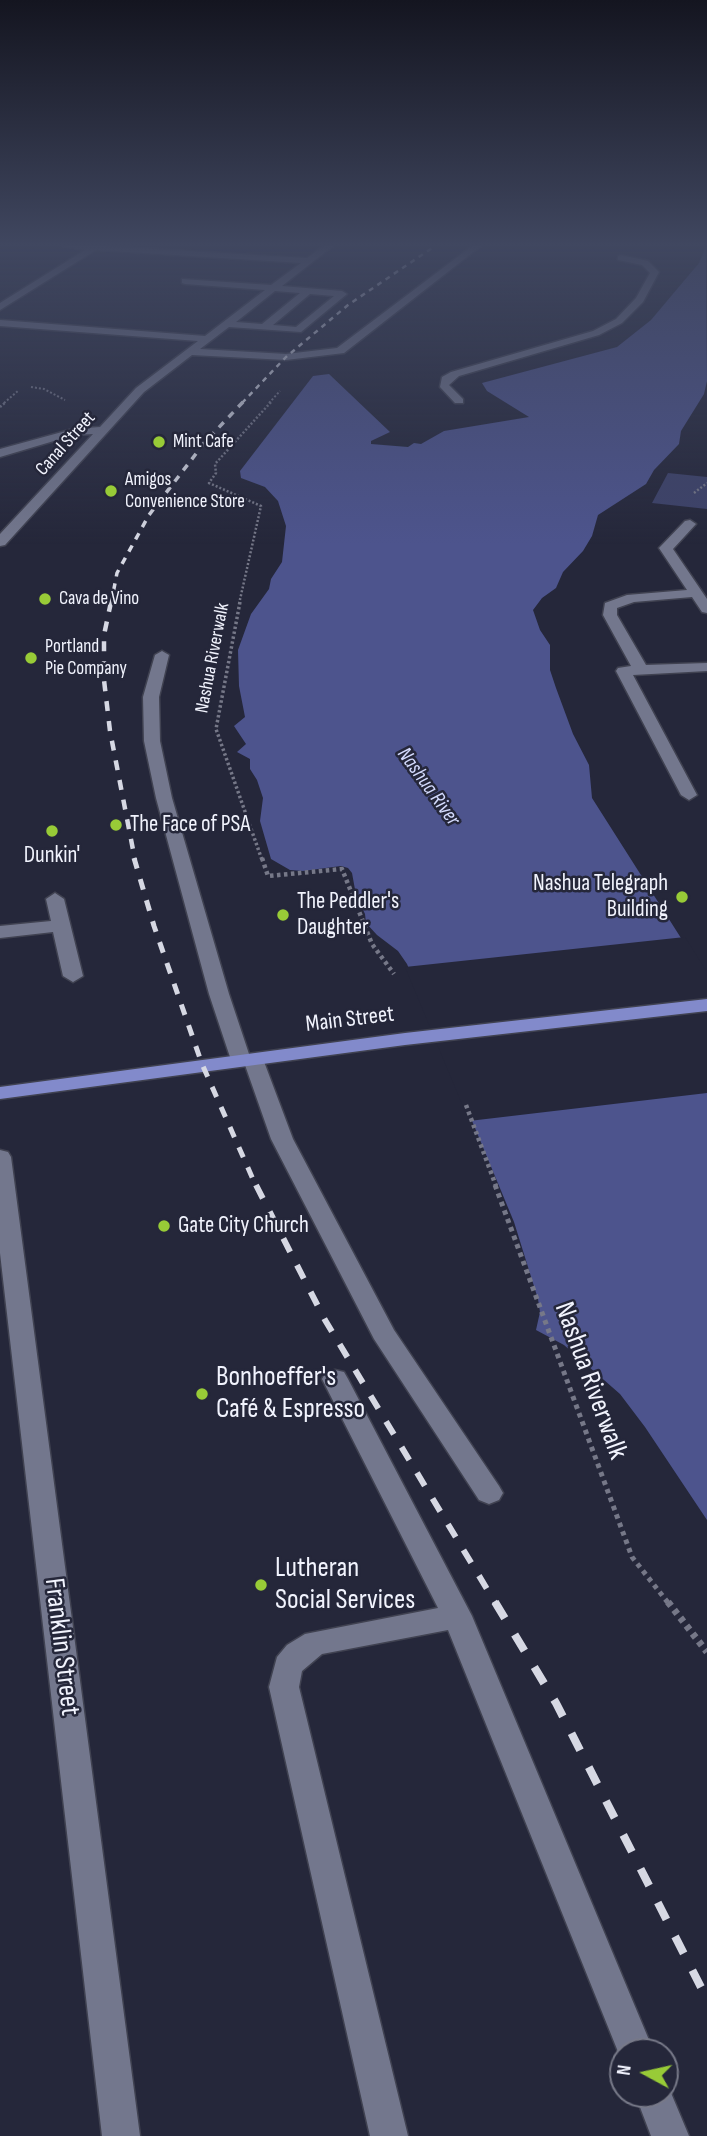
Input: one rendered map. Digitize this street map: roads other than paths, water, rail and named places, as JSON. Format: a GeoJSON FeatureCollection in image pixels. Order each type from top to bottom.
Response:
{"type":"FeatureCollection","features":[{"type":"Feature","properties":{"kind":"main road","name":"Main Street"},"geometry":{"type":"LineString","coordinates":[[0,1093],[405,1039],[707,1005]]}},
{"type":"Feature","properties":{"kind":"street","name":"Canal Street"},"geometry":{"type":"LineString","coordinates":[[0,542],[140,390],[198,346]]}},
{"type":"Feature","properties":{"kind":"street"},"geometry":{"type":"LineString","coordinates":[[189,352],[302,357],[333,354],[350,346]]}},
{"type":"Feature","properties":{"kind":"street"},"geometry":{"type":"LineString","coordinates":[[459,401],[444,385],[446,379],[552,346]]}},
{"type":"Feature","properties":{"kind":"street"},"geometry":{"type":"LineString","coordinates":[[0,453],[77,431],[102,430]]}},
{"type":"Feature","properties":{"kind":"street"},"geometry":{"type":"LineString","coordinates":[[690,524],[666,548],[707,609]]}},
{"type":"Feature","properties":{"kind":"street"},"geometry":{"type":"LineString","coordinates":[[641,670],[610,615],[610,606],[632,598],[696,593]]}},
{"type":"Feature","properties":{"kind":"street"},"geometry":{"type":"LineString","coordinates":[[162,655],[151,697],[152,741],[164,798],[211,968],[282,1139],[383,1334],[489,1493]]}},
{"type":"Feature","properties":{"kind":"street"},"geometry":{"type":"LineString","coordinates":[[689,795],[623,671],[707,667]]}},
{"type":"Feature","properties":{"kind":"street"},"geometry":{"type":"LineString","coordinates":[[55,899],[72,976]]}},
{"type":"Feature","properties":{"kind":"street"},"geometry":{"type":"LineString","coordinates":[[0,932],[61,925]]}},
{"type":"Feature","properties":{"kind":"street","name":"Franklin Street"},"geometry":{"type":"LineString","coordinates":[[0,1157],[121,2136]]}},
{"type":"Feature","properties":{"kind":"street"},"geometry":{"type":"LineString","coordinates":[[335,1379],[457,1616],[630,2038]]}},
{"type":"Feature","properties":{"kind":"street"},"geometry":{"type":"LineString","coordinates":[[389,2136],[284,1687],[288,1666],[298,1654],[315,1643],[457,1616]]}},
{"type":"Feature","properties":{"kind":"street"},"geometry":{"type":"LineString","coordinates":[[659,2108],[670,2136]]}},
{"type":"Feature","properties":{"kind":"water","name":"Nashua River"},"geometry":{"type":"Polygon","coordinates":[[[707,346],[707,381],[704,394],[681,431],[679,444],[654,470],[646,484],[598,515],[592,536],[583,551],[563,572],[556,588],[542,598],[533,610],[540,630],[550,645],[550,670],[556,688],[573,734],[589,765],[592,798],[707,979],[707,1520],[620,1394],[564,1345],[536,1330],[540,1312],[538,1299],[514,1222],[407,964],[398,951],[366,923],[352,873],[348,868],[341,866],[290,870],[271,859],[260,821],[263,798],[250,769],[250,759],[237,752],[246,744],[234,726],[245,717],[239,686],[238,650],[251,614],[269,589],[271,579],[282,562],[286,526],[278,501],[265,487],[241,478],[240,471],[313,376],[329,374],[390,432],[371,441],[371,444],[408,447],[414,443],[421,444],[444,431],[529,417],[487,391],[482,383],[617,347],[707,346]]]}},
{"type":"Feature","properties":{"kind":"railway"},"geometry":{"type":"LineString","coordinates":[[242,403],[299,346]]}},
{"type":"Feature","properties":{"kind":"railway"},"geometry":{"type":"LineString","coordinates":[[111,604],[117,573],[149,515],[205,442],[243,402]]}},
{"type":"Feature","properties":{"kind":"railway"},"geometry":{"type":"LineString","coordinates":[[111,602],[104,635],[104,680],[110,731],[135,860]]}},
{"type":"Feature","properties":{"kind":"railway"},"geometry":{"type":"LineString","coordinates":[[134,858],[154,926],[202,1064],[256,1186]]}},
{"type":"Feature","properties":{"kind":"railway"},"geometry":{"type":"LineString","coordinates":[[256,1185],[325,1320],[496,1604]]}},
{"type":"Feature","properties":{"kind":"railway"},"geometry":{"type":"LineString","coordinates":[[495,1602],[556,1703],[707,1999]]}},
{"type":"Feature","properties":{"kind":"place","name":"Mint Cafe"},"geometry":{"type":"Point","coordinates":[159,442]}},
{"type":"Feature","properties":{"kind":"place","name":"Amigos Convenience Store"},"geometry":{"type":"Point","coordinates":[111,491]}},
{"type":"Feature","properties":{"kind":"place","name":"Cava de Vino"},"geometry":{"type":"Point","coordinates":[45,599]}},
{"type":"Feature","properties":{"kind":"place","name":"Portland Pie Company"},"geometry":{"type":"Point","coordinates":[31,658]}},
{"type":"Feature","properties":{"kind":"place","name":"The Face of PSA"},"geometry":{"type":"Point","coordinates":[116,825]}},
{"type":"Feature","properties":{"kind":"place","name":"Dunkin'"},"geometry":{"type":"Point","coordinates":[52,831]}},
{"type":"Feature","properties":{"kind":"place","name":"Nashua Telegraph Building"},"geometry":{"type":"Point","coordinates":[682,897]}},
{"type":"Feature","properties":{"kind":"place","name":"The Peddler's Daughter"},"geometry":{"type":"Point","coordinates":[283,915]}},
{"type":"Feature","properties":{"kind":"place","name":"Gate City Church"},"geometry":{"type":"Point","coordinates":[164,1226]}},
{"type":"Feature","properties":{"kind":"place","name":"Bonhoeffer's Café & Espresso"},"geometry":{"type":"Point","coordinates":[202,1394]}},
{"type":"Feature","properties":{"kind":"place","name":"Lutheran Social Services"},"geometry":{"type":"Point","coordinates":[261,1585]}}]}
